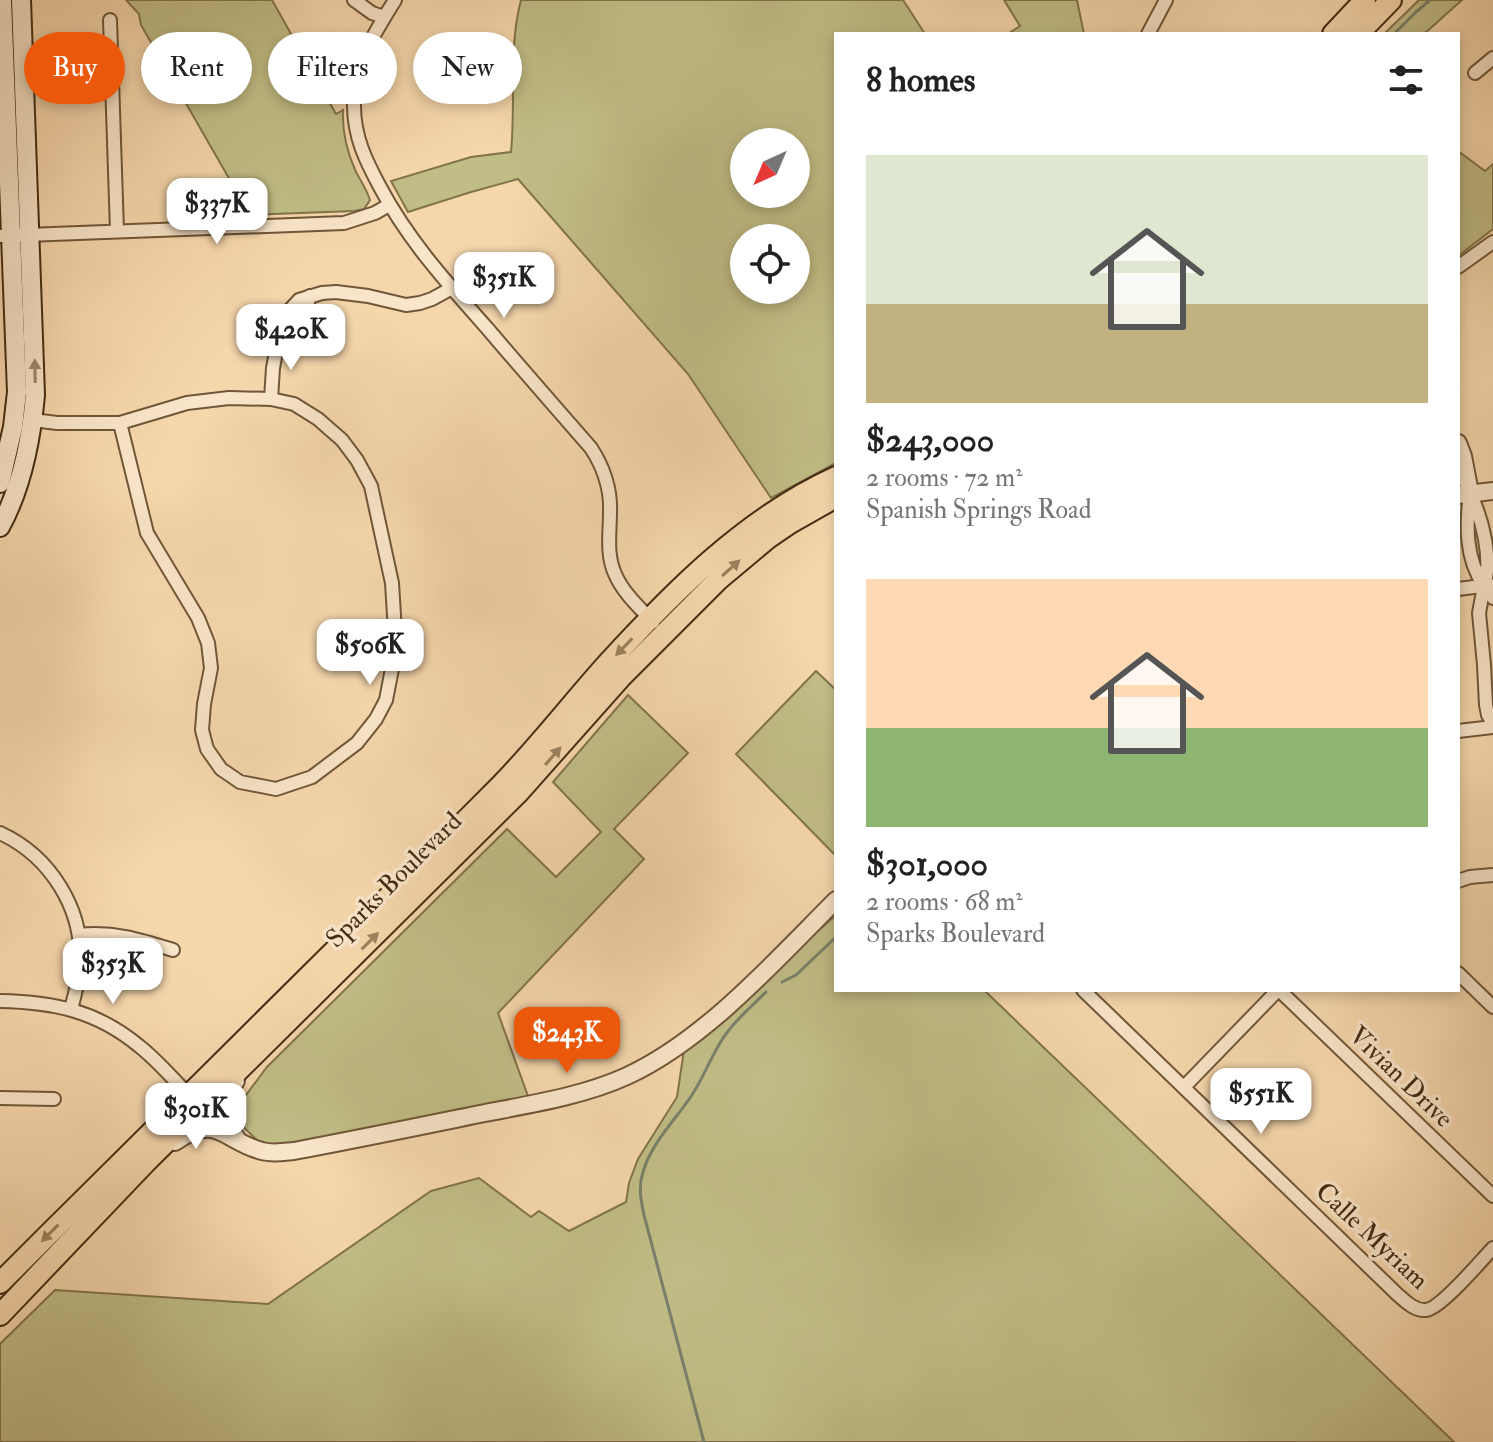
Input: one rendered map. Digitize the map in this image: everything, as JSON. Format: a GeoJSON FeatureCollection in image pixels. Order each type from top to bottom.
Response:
{"type":"FeatureCollection","features":[{"type":"Feature","properties":{"kind":"main road"},"geometry":{"type":"LineString","coordinates":[[0,483],[13,427],[17,392],[5,236],[2,0]]}},
{"type":"Feature","properties":{"kind":"main road"},"geometry":{"type":"LineString","coordinates":[[0,527],[14,498],[25,463],[35,395],[21,0]]}},
{"type":"Feature","properties":{"kind":"main road"},"geometry":{"type":"LineString","coordinates":[[1335,32],[1365,0]]}},
{"type":"Feature","properties":{"kind":"main road"},"geometry":{"type":"LineString","coordinates":[[1360,32],[1391,0]]}},
{"type":"Feature","properties":{"kind":"main road","name":"Sparks Boulevard"},"geometry":{"type":"LineString","coordinates":[[0,1315],[150,1158],[518,793],[621,677],[657,626],[712,559],[769,514],[834,478]]}},
{"type":"Feature","properties":{"kind":"main road","name":"Sparks Boulevard"},"geometry":{"type":"LineString","coordinates":[[0,1283],[503,782],[609,663],[790,523],[834,498]]}},
{"type":"Feature","properties":{"kind":"main road"},"geometry":{"type":"LineString","coordinates":[[69,1245],[114,1183],[187,1109],[188,1094],[197,1095],[204,1091],[331,979]]}},
{"type":"Feature","properties":{"kind":"street"},"geometry":{"type":"LineString","coordinates":[[354,0],[372,13],[384,17]]}},
{"type":"Feature","properties":{"kind":"street"},"geometry":{"type":"LineString","coordinates":[[395,0],[365,49],[359,67],[355,124],[366,161],[389,205],[416,245],[596,455],[607,479],[610,495],[608,547],[615,576],[657,626]]}},
{"type":"Feature","properties":{"kind":"street"},"geometry":{"type":"LineString","coordinates":[[1149,32],[1166,0]]}},
{"type":"Feature","properties":{"kind":"street"},"geometry":{"type":"LineString","coordinates":[[110,20],[117,231]]}},
{"type":"Feature","properties":{"kind":"street"},"geometry":{"type":"LineString","coordinates":[[1475,73],[1493,58]]}},
{"type":"Feature","properties":{"kind":"street"},"geometry":{"type":"LineString","coordinates":[[5,236],[344,223],[389,205]]}},
{"type":"Feature","properties":{"kind":"street"},"geometry":{"type":"LineString","coordinates":[[1460,266],[1493,242]]}},
{"type":"Feature","properties":{"kind":"street"},"geometry":{"type":"LineString","coordinates":[[271,399],[277,333],[291,318],[299,300],[336,292],[406,305],[432,299],[452,288]]}},
{"type":"Feature","properties":{"kind":"street"},"geometry":{"type":"LineString","coordinates":[[33,420],[120,423],[187,403],[229,398],[271,399],[294,404],[342,440],[371,486],[392,583],[396,648],[386,700],[376,719],[357,743],[312,777],[276,789],[240,782],[221,769],[207,749],[202,730],[211,668],[208,643],[198,618],[147,533],[120,423]]}},
{"type":"Feature","properties":{"kind":"street"},"geometry":{"type":"LineString","coordinates":[[1460,448],[1464,494],[1484,527],[1489,558],[1489,585],[1479,613],[1486,705],[1493,725],[1460,731]]}},
{"type":"Feature","properties":{"kind":"street"},"geometry":{"type":"LineString","coordinates":[[1464,494],[1493,491]]}},
{"type":"Feature","properties":{"kind":"street"},"geometry":{"type":"LineString","coordinates":[[1460,589],[1489,585]]}},
{"type":"Feature","properties":{"kind":"street"},"geometry":{"type":"LineString","coordinates":[[1489,585],[1493,598]]}},
{"type":"Feature","properties":{"kind":"street"},"geometry":{"type":"LineString","coordinates":[[0,833],[20,843],[48,869],[67,899],[79,935],[78,983],[71,1009]]}},
{"type":"Feature","properties":{"kind":"street"},"geometry":{"type":"LineString","coordinates":[[1460,880],[1493,875]]}},
{"type":"Feature","properties":{"kind":"street"},"geometry":{"type":"LineString","coordinates":[[150,1158],[184,1135],[202,1128],[224,1134],[261,1151],[275,1153],[535,1103],[603,1086],[666,1054],[713,1018],[834,902]]}},
{"type":"Feature","properties":{"kind":"street"},"geometry":{"type":"LineString","coordinates":[[79,935],[134,937],[173,950]]}},
{"type":"Feature","properties":{"kind":"street"},"geometry":{"type":"LineString","coordinates":[[1460,975],[1493,1007]]}},
{"type":"Feature","properties":{"kind":"street","name":"Calle Myriam"},"geometry":{"type":"LineString","coordinates":[[1085,992],[1416,1309],[1425,1311],[1438,1305],[1493,1248]]}},
{"type":"Feature","properties":{"kind":"street"},"geometry":{"type":"LineString","coordinates":[[1184,1087],[1277,992]]}},
{"type":"Feature","properties":{"kind":"street","name":"Vivian Drive"},"geometry":{"type":"LineString","coordinates":[[1281,992],[1493,1196]]}},
{"type":"Feature","properties":{"kind":"street"},"geometry":{"type":"LineString","coordinates":[[0,1001],[27,1001],[71,1009],[107,1023],[142,1048],[188,1094]]}},
{"type":"Feature","properties":{"kind":"street"},"geometry":{"type":"LineString","coordinates":[[244,1143],[226,1125],[221,1111],[223,1101],[250,1060]]}},
{"type":"Feature","properties":{"kind":"street"},"geometry":{"type":"LineString","coordinates":[[0,1098],[54,1099]]}},
{"type":"Feature","properties":{"kind":"shaded area"},"geometry":{"type":"Polygon","coordinates":[[[126,0],[272,0],[290,32],[268,32],[268,104],[330,104],[336,114],[343,110],[348,149],[370,200],[364,209],[250,215],[186,104],[252,104],[252,32],[145,32],[139,14],[126,0]]]}},
{"type":"Feature","properties":{"kind":"shaded area"},"geometry":{"type":"Polygon","coordinates":[[[521,0],[903,0],[924,32],[834,32],[834,464],[771,498],[688,374],[518,179],[408,212],[391,181],[471,157],[511,152],[513,104],[522,104],[522,32],[516,32],[521,0]]]}},
{"type":"Feature","properties":{"kind":"shaded area"},"geometry":{"type":"Polygon","coordinates":[[[1004,0],[1077,0],[1084,32],[1011,32],[1020,26],[1004,0]]]}},
{"type":"Feature","properties":{"kind":"shaded area"},"geometry":{"type":"Polygon","coordinates":[[[1419,0],[1462,0],[1426,32],[1386,32],[1419,0]]]}},
{"type":"Feature","properties":{"kind":"shaded area"},"geometry":{"type":"Polygon","coordinates":[[[1460,152],[1485,171],[1493,164],[1493,229],[1460,254],[1460,152]]]}},
{"type":"Feature","properties":{"kind":"shaded area"},"geometry":{"type":"Polygon","coordinates":[[[816,671],[834,688],[834,854],[736,754],[816,671]]]}},
{"type":"Feature","properties":{"kind":"shaded area"},"geometry":{"type":"Polygon","coordinates":[[[628,695],[688,753],[614,829],[644,859],[498,1013],[529,1099],[332,1139],[270,1145],[258,1141],[238,1122],[235,1114],[267,1067],[507,829],[556,877],[601,832],[553,782],[628,695]]]}},
{"type":"Feature","properties":{"kind":"shaded area"},"geometry":{"type":"Polygon","coordinates":[[[834,917],[834,992],[986,992],[1454,1442],[0,1442],[0,1344],[55,1290],[268,1304],[431,1191],[479,1178],[531,1217],[539,1211],[569,1231],[626,1202],[638,1159],[677,1097],[684,1050],[834,917]]]}},
{"type":"Feature","properties":{"kind":"waterway"},"geometry":{"type":"LineString","coordinates":[[1396,32],[1430,0]]}},
{"type":"Feature","properties":{"kind":"waterway"},"geometry":{"type":"LineString","coordinates":[[782,982],[796,975],[834,939]]}},
{"type":"Feature","properties":{"kind":"waterway"},"geometry":{"type":"LineString","coordinates":[[704,1442],[644,1215],[641,1183],[651,1152],[694,1091],[725,1036],[766,992]]}}]}
